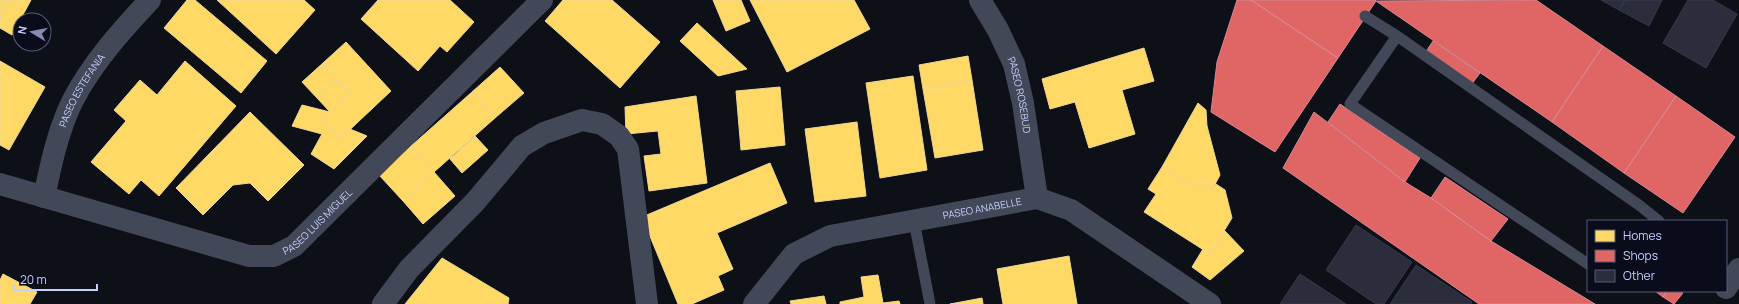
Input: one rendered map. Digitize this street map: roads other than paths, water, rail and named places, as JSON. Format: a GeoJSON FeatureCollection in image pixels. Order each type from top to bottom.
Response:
{"type":"FeatureCollection","features":[{"type":"Feature","properties":{"kind":"street","name":"PASEO ESTEFANIA"},"geometry":{"type":"LineString","coordinates":[[44,197],[56,143],[73,100],[100,56],[150,0]]}},
{"type":"Feature","properties":{"kind":"street","name":"PASEO LUIS MIGUEL"},"geometry":{"type":"LineString","coordinates":[[0,185],[249,256],[274,256],[294,246],[542,0]]}},
{"type":"Feature","properties":{"kind":"street","name":"PASEO ROSEBUD"},"geometry":{"type":"LineString","coordinates":[[980,0],[998,30],[1014,64],[1023,103],[1037,198]]}},
{"type":"Feature","properties":{"kind":"street"},"geometry":{"type":"LineString","coordinates":[[383,304],[409,269],[475,202],[522,146],[544,133],[582,120],[602,124],[619,136],[628,149],[648,304]]}},
{"type":"Feature","properties":{"kind":"street","name":"PASEO ANABELLE"},"geometry":{"type":"LineString","coordinates":[[754,304],[794,254],[830,236],[1037,198]]}},
{"type":"Feature","properties":{"kind":"street"},"geometry":{"type":"LineString","coordinates":[[1037,198],[1071,210],[1210,304]]}},
{"type":"Feature","properties":{"kind":"street"},"geometry":{"type":"LineString","coordinates":[[1716,304],[1723,292]]}},
{"type":"Feature","properties":{"kind":"lane"},"geometry":{"type":"LineString","coordinates":[[1365,16],[1397,36],[1639,205],[1656,220]]}},
{"type":"Feature","properties":{"kind":"lane"},"geometry":{"type":"LineString","coordinates":[[1397,36],[1350,104],[1587,263]]}},
{"type":"Feature","properties":{"kind":"lane"},"geometry":{"type":"LineString","coordinates":[[914,221],[930,304]]}}]}
